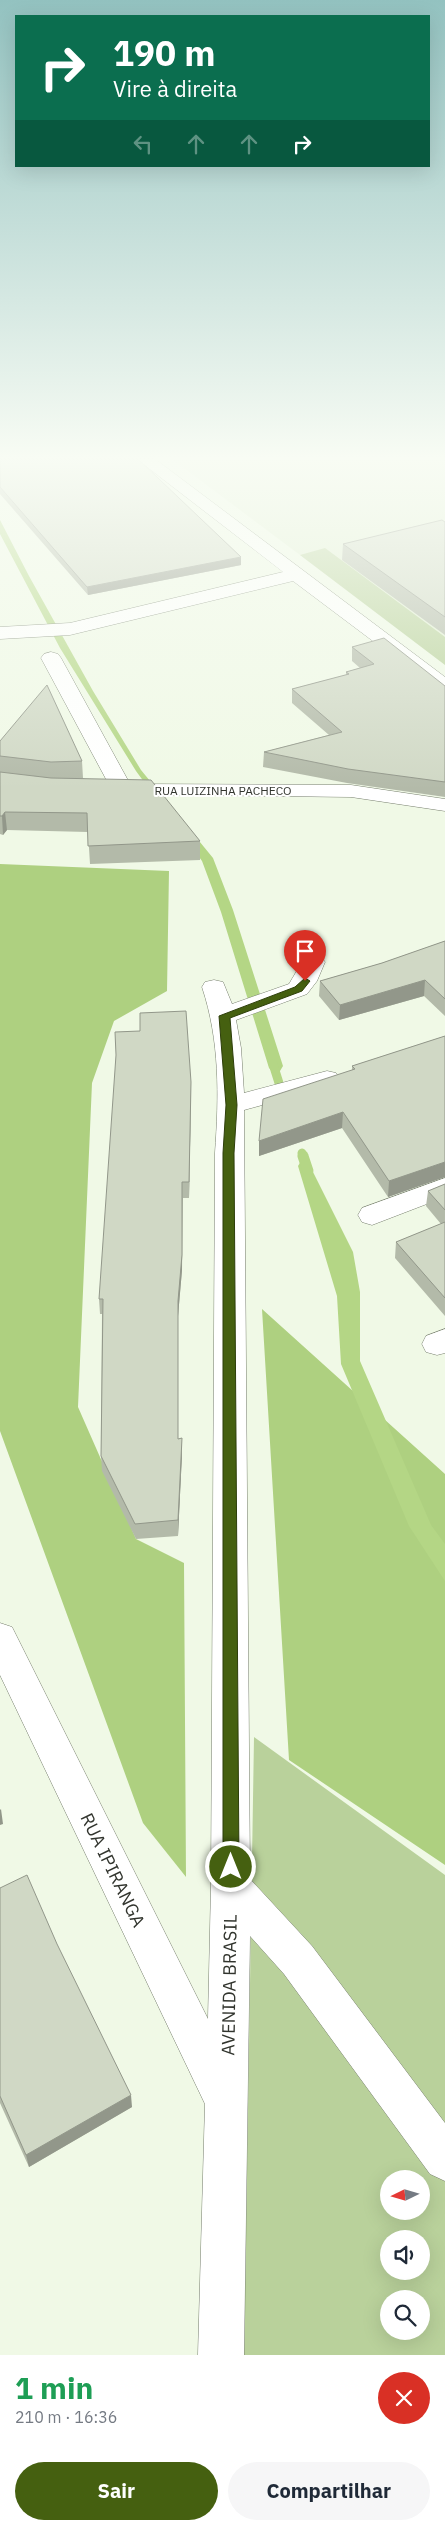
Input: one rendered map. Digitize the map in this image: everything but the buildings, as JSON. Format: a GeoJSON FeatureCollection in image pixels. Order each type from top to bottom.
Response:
{"type":"FeatureCollection","features":[{"type":"Feature","properties":{"kind":"street"},"geometry":{"type":"LineString","coordinates":[[290,569],[445,686]]}},
{"type":"Feature","properties":{"kind":"street"},"geometry":{"type":"LineString","coordinates":[[4,633],[70,629],[294,575],[302,578]]}},
{"type":"Feature","properties":{"kind":"street"},"geometry":{"type":"LineString","coordinates":[[50,658],[123,790]]}},
{"type":"Feature","properties":{"kind":"street","name":"RUA LUIZINHA PACHECO"},"geometry":{"type":"LineString","coordinates":[[96,789],[351,791],[445,805]]}},
{"type":"Feature","properties":{"kind":"street","name":"AVENIDA BRASIL"},"geometry":{"type":"LineString","coordinates":[[221,2355],[231,1886],[229,1153],[231,1105],[226,1005],[272,1000],[298,989],[305,981],[313,962]]}},
{"type":"Feature","properties":{"kind":"street"},"geometry":{"type":"LineString","coordinates":[[231,1105],[300,1088],[345,1073]]}},
{"type":"Feature","properties":{"kind":"street"},"geometry":{"type":"LineString","coordinates":[[372,1215],[445,1187]]}},
{"type":"Feature","properties":{"kind":"street","name":"RUA IPIRANGA"},"geometry":{"type":"LineString","coordinates":[[0,1638],[226,2102]]}},
{"type":"Feature","properties":{"kind":"street"},"geometry":{"type":"LineString","coordinates":[[231,1886],[298,1960],[445,2159]]}},
{"type":"Feature","properties":{"kind":"shaded area"},"geometry":{"type":"Polygon","coordinates":[[[18,569],[25,569],[93,691],[141,770],[213,858],[233,910],[283,1066],[277,1076],[269,1068],[221,912],[202,861],[136,771],[60,648],[18,569]]]}},
{"type":"Feature","properties":{"kind":"shaded area"},"geometry":{"type":"Polygon","coordinates":[[[318,569],[353,569],[445,637],[445,665],[318,569]]]}},
{"type":"Feature","properties":{"kind":"shaded area"},"geometry":{"type":"Polygon","coordinates":[[[319,569],[445,569],[445,663],[319,569]]]}},
{"type":"Feature","properties":{"kind":"shaded area"},"geometry":{"type":"Polygon","coordinates":[[[0,864],[169,871],[167,991],[114,1021],[92,1083],[78,1407],[136,1539],[184,1563],[186,1877],[143,1823],[0,1431],[0,864]]]}},
{"type":"Feature","properties":{"kind":"shaded area"},"geometry":{"type":"Polygon","coordinates":[[[303,1158],[309,1164],[353,1252],[360,1292],[360,1361],[431,1525],[445,1544],[445,1581],[409,1526],[341,1364],[337,1296],[298,1166],[303,1158]]]}},
{"type":"Feature","properties":{"kind":"shaded area"},"geometry":{"type":"Polygon","coordinates":[[[262,1309],[445,1474],[445,1865],[289,1760],[262,1309]]]}},
{"type":"Feature","properties":{"kind":"shaded area"},"geometry":{"type":"Polygon","coordinates":[[[254,1737],[445,1875],[445,2355],[244,2355],[254,1737]]]}},
{"type":"Feature","properties":{"kind":"waterway"},"geometry":{"type":"LineString","coordinates":[[273,1064],[279,1083]]}},
{"type":"Feature","properties":{"kind":"waterway"},"geometry":{"type":"LineString","coordinates":[[302,1153],[303,1157]]}},
{"type":"Feature","properties":{"kind":"waterway"},"geometry":{"type":"LineString","coordinates":[[303,1156],[308,1171]]}},
{"type":"Feature","properties":{"kind":"route"},"geometry":{"type":"LineString","coordinates":[[231,1867],[229,1153],[231,1105],[224,1016],[298,989],[305,981]]}}]}
